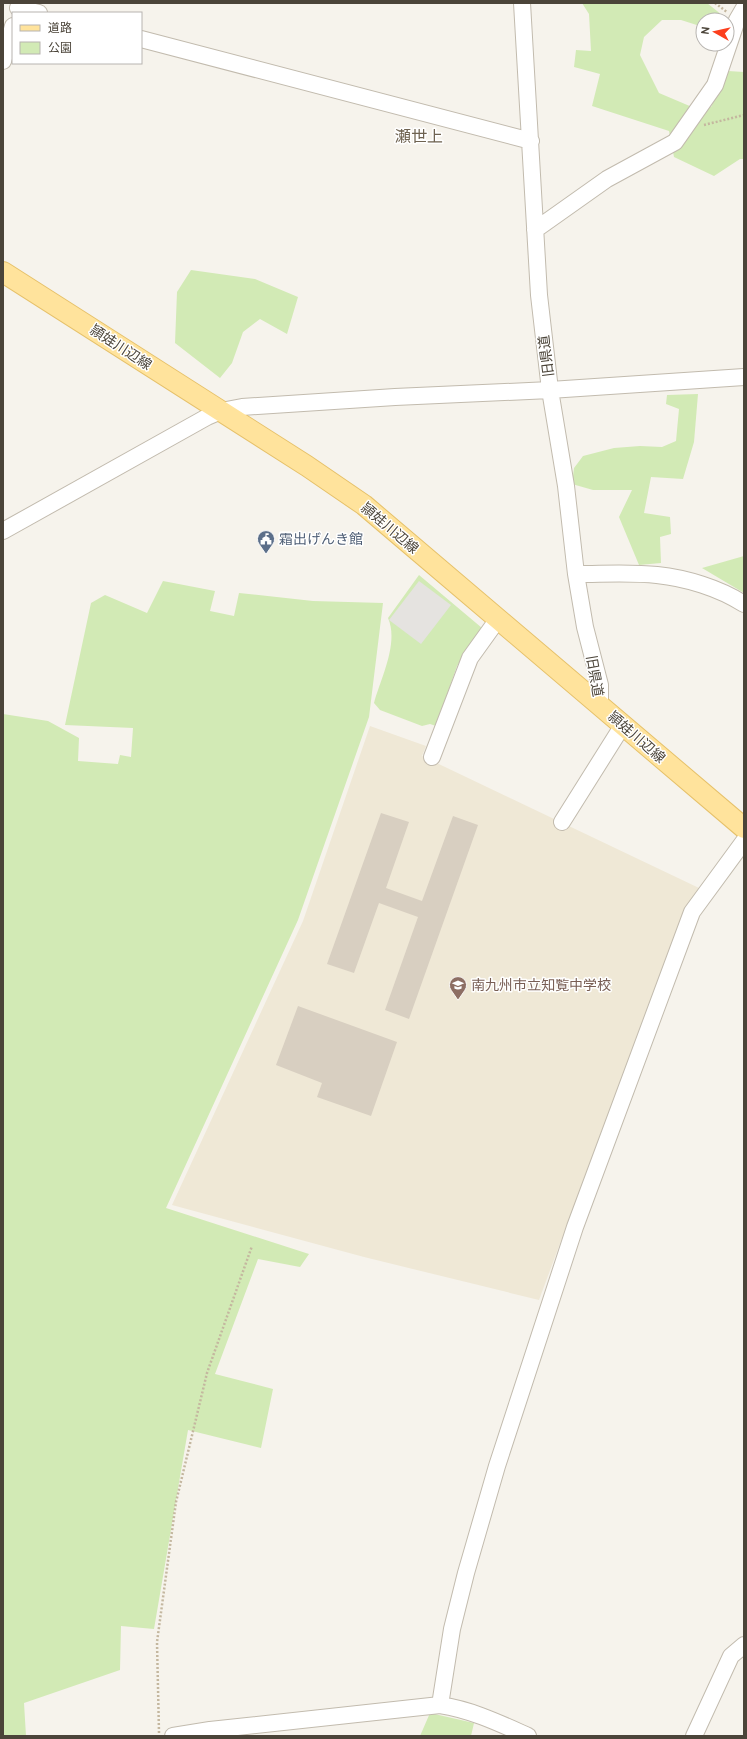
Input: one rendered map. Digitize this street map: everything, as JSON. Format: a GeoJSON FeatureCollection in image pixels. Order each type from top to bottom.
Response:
{"type":"FeatureCollection","features":[{"type":"Feature","properties":{"kind":"main road","name":"頴娃川辺線"},"geometry":{"type":"LineString","coordinates":[[3,272],[221,411],[364,505],[744,828]]}},
{"type":"Feature","properties":{"kind":"street","name":"旧県道"},"geometry":{"type":"LineString","coordinates":[[522,3],[539,295],[550,390],[566,486],[576,574],[584,627],[600,686],[600,705]]}},
{"type":"Feature","properties":{"kind":"street"},"geometry":{"type":"LineString","coordinates":[[18,8],[35,12]]}},
{"type":"Feature","properties":{"kind":"street"},"geometry":{"type":"LineString","coordinates":[[535,230],[607,179],[675,142],[715,85],[738,20],[744,8]]}},
{"type":"Feature","properties":{"kind":"street"},"geometry":{"type":"LineString","coordinates":[[3,61],[12,30]]}},
{"type":"Feature","properties":{"kind":"street"},"geometry":{"type":"LineString","coordinates":[[142,40],[531,141]]}},
{"type":"Feature","properties":{"kind":"street"},"geometry":{"type":"LineString","coordinates":[[3,531],[207,417],[221,411],[242,407],[395,396],[550,390],[744,377]]}},
{"type":"Feature","properties":{"kind":"street"},"geometry":{"type":"LineString","coordinates":[[576,574],[655,574],[677,578],[722,593],[744,604]]}},
{"type":"Feature","properties":{"kind":"street"},"geometry":{"type":"LineString","coordinates":[[432,757],[470,658],[498,619]]}},
{"type":"Feature","properties":{"kind":"street"},"geometry":{"type":"LineString","coordinates":[[562,822],[623,725]]}},
{"type":"Feature","properties":{"kind":"street"},"geometry":{"type":"LineString","coordinates":[[440,1705],[452,1629],[466,1573],[497,1466],[575,1227],[692,912],[744,842]]}},
{"type":"Feature","properties":{"kind":"street"},"geometry":{"type":"LineString","coordinates":[[694,1736],[731,1656],[744,1645]]}},
{"type":"Feature","properties":{"kind":"street"},"geometry":{"type":"LineString","coordinates":[[173,1736],[210,1730],[440,1705],[462,1709],[486,1717],[528,1736]]}},
{"type":"Feature","properties":{"kind":"path"},"geometry":{"type":"LineString","coordinates":[[684,129],[744,115]]}},
{"type":"Feature","properties":{"kind":"path"},"geometry":{"type":"LineString","coordinates":[[159,1736],[157,1642],[176,1502],[207,1373],[252,1246]]}},
{"type":"Feature","properties":{"kind":"shaded area"},"geometry":{"type":"Polygon","coordinates":[[[419,581],[451,605],[421,644],[389,620],[419,581]]]}},
{"type":"Feature","properties":{"kind":"shaded area","name":"南九州市立知覧中学校"},"geometry":{"type":"Polygon","coordinates":[[[370,726],[426,746],[422,756],[699,888],[682,915],[539,1300],[364,1257],[172,1205],[303,921],[370,726]]]}},
{"type":"Feature","properties":{"kind":"green space"},"geometry":{"type":"Polygon","coordinates":[[[582,3],[707,3],[718,12],[695,12],[695,24],[681,20],[662,20],[644,37],[640,55],[659,93],[692,107],[711,107],[728,71],[744,72],[744,159],[740,159],[714,176],[674,157],[669,131],[592,106],[600,74],[574,67],[576,50],[591,51],[589,14],[582,3]]]}},
{"type":"Feature","properties":{"kind":"green space"},"geometry":{"type":"Polygon","coordinates":[[[191,270],[255,279],[298,297],[287,334],[260,319],[243,332],[232,363],[220,378],[175,343],[177,292],[191,270]]]}},
{"type":"Feature","properties":{"kind":"green space"},"geometry":{"type":"Polygon","coordinates":[[[698,394],[694,442],[683,479],[651,477],[644,513],[670,517],[671,534],[660,537],[661,563],[639,565],[619,517],[632,490],[593,490],[572,484],[574,468],[583,456],[614,448],[640,446],[662,447],[676,441],[679,409],[666,404],[667,395],[698,394]]]}},
{"type":"Feature","properties":{"kind":"green space"},"geometry":{"type":"Polygon","coordinates":[[[744,556],[744,593],[702,568],[744,556]]]}},
{"type":"Feature","properties":{"kind":"green space"},"geometry":{"type":"Polygon","coordinates":[[[419,575],[482,628],[457,666],[436,726],[430,724],[422,726],[380,710],[374,703],[388,660],[390,649],[391,628],[388,618],[419,575]]]}},
{"type":"Feature","properties":{"kind":"green space"},"geometry":{"type":"Polygon","coordinates":[[[163,581],[215,591],[210,611],[234,616],[239,593],[313,601],[383,603],[369,717],[298,920],[166,1208],[309,1254],[300,1267],[258,1259],[215,1374],[273,1389],[261,1448],[188,1430],[154,1629],[121,1626],[120,1670],[24,1703],[26,1736],[3,1736],[3,714],[48,721],[79,738],[78,761],[118,764],[120,755],[131,757],[133,728],[65,725],[91,603],[105,595],[147,613],[163,581]]]}},
{"type":"Feature","properties":{"kind":"green space"},"geometry":{"type":"Polygon","coordinates":[[[430,1713],[474,1723],[471,1736],[420,1736],[430,1713]]]}},
{"type":"Feature","properties":{"kind":"building"},"geometry":{"type":"Polygon","coordinates":[[[381,813],[409,822],[386,888],[422,901],[453,816],[478,825],[409,1019],[385,1010],[418,917],[379,903],[354,973],[327,964],[381,813]]]}},
{"type":"Feature","properties":{"kind":"building"},"geometry":{"type":"Polygon","coordinates":[[[298,1006],[397,1042],[371,1116],[317,1097],[322,1083],[276,1065],[298,1006]]]}},
{"type":"Feature","properties":{"kind":"place","name":"霜出げんき館"},"geometry":{"type":"Point","coordinates":[266,554]}},
{"type":"Feature","properties":{"kind":"place","name":"南九州市立知覧中学校"},"geometry":{"type":"Point","coordinates":[458,1000]}},
{"type":"Feature","properties":{"kind":"district","name":"瀬世上"},"geometry":{"type":"Point","coordinates":[419,136]}}]}
